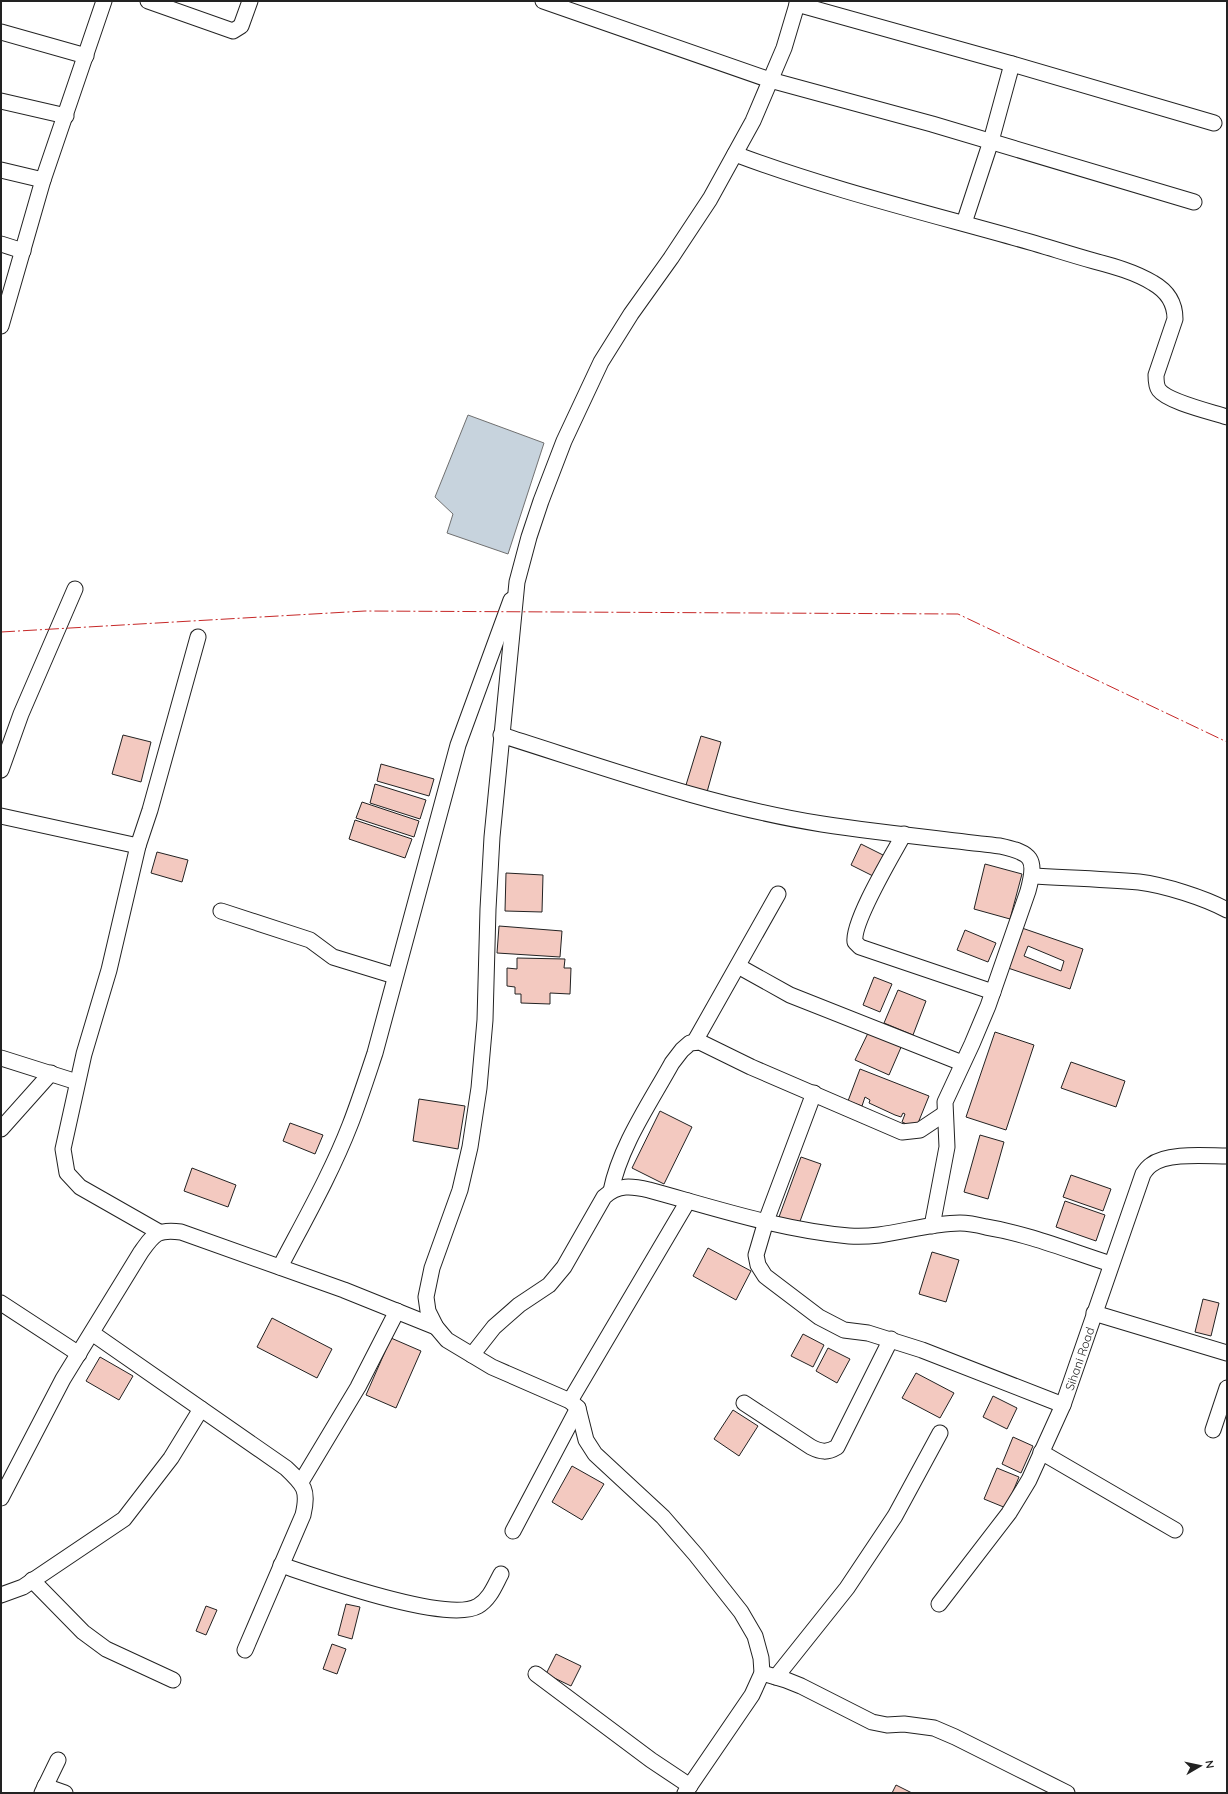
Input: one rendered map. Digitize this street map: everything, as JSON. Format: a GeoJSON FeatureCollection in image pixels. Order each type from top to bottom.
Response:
{"type":"FeatureCollection","features":[{"type":"Feature","properties":{"kind":"street"},"geometry":{"type":"LineString","coordinates":[[1,324],[44,180],[104,1]]}},
{"type":"Feature","properties":{"kind":"street"},"geometry":{"type":"LineString","coordinates":[[148,1],[233,31],[241,26],[250,1]]}},
{"type":"Feature","properties":{"kind":"street"},"geometry":{"type":"LineString","coordinates":[[543,1],[770,80],[991,141],[1194,202]]}},
{"type":"Feature","properties":{"kind":"street"},"geometry":{"type":"LineString","coordinates":[[280,1267],[350,1126],[375,1053],[458,745],[517,582],[529,537],[541,501],[564,441],[601,362],[631,314],[671,258],[710,199],[753,121],[784,48],[797,3],[1214,123]]}},
{"type":"Feature","properties":{"kind":"street"},"geometry":{"type":"LineString","coordinates":[[1,32],[86,56]]}},
{"type":"Feature","properties":{"kind":"street"},"geometry":{"type":"LineString","coordinates":[[964,223],[991,141],[1012,64]]}},
{"type":"Feature","properties":{"kind":"street"},"geometry":{"type":"LineString","coordinates":[[1,101],[66,116]]}},
{"type":"Feature","properties":{"kind":"street"},"geometry":{"type":"LineString","coordinates":[[735,154],[776,170],[853,194],[964,223],[1121,269],[1152,282],[1165,291],[1171,300],[1175,313],[1175,320],[1156,375],[1156,384],[1159,390],[1175,400],[1227,417]]}},
{"type":"Feature","properties":{"kind":"street"},"geometry":{"type":"LineString","coordinates":[[1,170],[44,180]]}},
{"type":"Feature","properties":{"kind":"street"},"geometry":{"type":"LineString","coordinates":[[1,244],[23,251]]}},
{"type":"Feature","properties":{"kind":"street"},"geometry":{"type":"LineString","coordinates":[[517,582],[492,837],[488,909],[485,1020],[480,1088],[470,1147],[460,1190],[432,1268],[426,1296],[428,1311],[436,1327],[446,1340],[492,1367],[574,1405],[586,1440],[595,1454],[664,1517],[741,1612],[755,1636],[761,1658],[769,1675],[800,1686],[872,1722],[887,1725],[912,1725],[934,1728],[1067,1793]]}},
{"type":"Feature","properties":{"kind":"street"},"geometry":{"type":"LineString","coordinates":[[1,770],[21,714],[76,589]]}},
{"type":"Feature","properties":{"kind":"street"},"geometry":{"type":"LineString","coordinates":[[160,1232],[80,1187],[67,1173],[63,1149],[77,1082],[109,970],[138,846],[150,810],[198,637]]}},
{"type":"Feature","properties":{"kind":"street"},"geometry":{"type":"LineString","coordinates":[[501,736],[652,783],[742,807],[822,824],[1000,846],[1017,850],[1027,855],[1032,864],[1032,876],[993,992],[972,1044],[944,1102],[947,1146],[932,1226]]}},
{"type":"Feature","properties":{"kind":"street"},"geometry":{"type":"LineString","coordinates":[[1,816],[138,846]]}},
{"type":"Feature","properties":{"kind":"street"},"geometry":{"type":"LineString","coordinates":[[904,834],[859,919],[854,935],[855,942],[860,947],[993,992]]}},
{"type":"Feature","properties":{"kind":"street"},"geometry":{"type":"LineString","coordinates":[[1032,876],[1141,882],[1217,904],[1227,910]]}},
{"type":"Feature","properties":{"kind":"street"},"geometry":{"type":"LineString","coordinates":[[611,1191],[615,1171],[624,1150],[672,1063],[682,1050],[690,1043],[695,1041],[778,894]]}},
{"type":"Feature","properties":{"kind":"street"},"geometry":{"type":"LineString","coordinates":[[221,911],[310,940],[333,957],[395,976]]}},
{"type":"Feature","properties":{"kind":"street"},"geometry":{"type":"LineString","coordinates":[[738,966],[790,995],[962,1063]]}},
{"type":"Feature","properties":{"kind":"street"},"geometry":{"type":"LineString","coordinates":[[695,1041],[708,1045],[902,1132],[920,1130],[944,1114]]}},
{"type":"Feature","properties":{"kind":"street"},"geometry":{"type":"LineString","coordinates":[[1,1058],[77,1082]]}},
{"type":"Feature","properties":{"kind":"street"},"geometry":{"type":"LineString","coordinates":[[1,1130],[51,1073]]}},
{"type":"Feature","properties":{"kind":"street"},"geometry":{"type":"LineString","coordinates":[[814,1093],[766,1221],[756,1255],[758,1265],[765,1276],[819,1317],[844,1330],[868,1333],[929,1353],[1063,1405]]}},
{"type":"Feature","properties":{"kind":"street","name":"Sihani Road"},"geometry":{"type":"LineString","coordinates":[[939,1604],[1009,1513],[1029,1480],[1063,1405],[1143,1174],[1151,1164],[1176,1156],[1227,1156]]}},
{"type":"Feature","properties":{"kind":"street"},"geometry":{"type":"LineString","coordinates":[[472,1355],[494,1327],[519,1305],[549,1285],[564,1267],[604,1197],[611,1191],[618,1188],[634,1187],[805,1230],[850,1236],[876,1236],[932,1226],[962,1223],[1006,1230],[1111,1264]]}},
{"type":"Feature","properties":{"kind":"street"},"geometry":{"type":"LineString","coordinates":[[513,1531],[574,1405],[688,1201]]}},
{"type":"Feature","properties":{"kind":"street"},"geometry":{"type":"LineString","coordinates":[[1,1498],[30,1439],[79,1354],[141,1252],[152,1237],[160,1232],[181,1232],[344,1290],[436,1327]]}},
{"type":"Feature","properties":{"kind":"street"},"geometry":{"type":"LineString","coordinates":[[1,1303],[79,1354]]}},
{"type":"Feature","properties":{"kind":"street"},"geometry":{"type":"LineString","coordinates":[[301,1482],[358,1387],[397,1311]]}},
{"type":"Feature","properties":{"kind":"street"},"geometry":{"type":"LineString","coordinates":[[1094,1313],[1227,1353]]}},
{"type":"Feature","properties":{"kind":"street"},"geometry":{"type":"LineString","coordinates":[[92,1333],[286,1468],[301,1482],[305,1492],[306,1503],[245,1650]]}},
{"type":"Feature","properties":{"kind":"street"},"geometry":{"type":"LineString","coordinates":[[744,1403],[811,1447],[820,1452],[829,1452],[837,1447],[891,1340]]}},
{"type":"Feature","properties":{"kind":"street"},"geometry":{"type":"LineString","coordinates":[[1213,1430],[1227,1388]]}},
{"type":"Feature","properties":{"kind":"street"},"geometry":{"type":"LineString","coordinates":[[1,1595],[22,1587],[124,1519],[171,1458],[201,1408]]}},
{"type":"Feature","properties":{"kind":"street"},"geometry":{"type":"LineString","coordinates":[[536,1674],[688,1789],[752,1695],[847,1588],[895,1516],[940,1434]]}},
{"type":"Feature","properties":{"kind":"street"},"geometry":{"type":"LineString","coordinates":[[1041,1452],[1175,1530]]}},
{"type":"Feature","properties":{"kind":"street"},"geometry":{"type":"LineString","coordinates":[[281,1565],[333,1583],[433,1609],[454,1611],[478,1606],[487,1598],[501,1574]]}},
{"type":"Feature","properties":{"kind":"street"},"geometry":{"type":"LineString","coordinates":[[32,1580],[83,1632],[106,1649],[173,1680]]}},
{"type":"Feature","properties":{"kind":"street"},"geometry":{"type":"LineString","coordinates":[[58,1760],[44,1789],[65,1793]]}},
{"type":"Feature","properties":{"kind":"shaded area"},"geometry":{"type":"Polygon","coordinates":[[[468,415],[544,443],[508,554],[447,533],[453,514],[435,497],[468,415]]]}},
{"type":"Feature","properties":{"kind":"building"},"geometry":{"type":"Polygon","coordinates":[[[123,735],[151,742],[141,782],[112,774],[123,735]]]}},
{"type":"Feature","properties":{"kind":"building"},"geometry":{"type":"Polygon","coordinates":[[[701,736],[721,742],[707,792],[686,785],[701,736]]]}},
{"type":"Feature","properties":{"kind":"building"},"geometry":{"type":"Polygon","coordinates":[[[381,764],[434,779],[429,796],[377,781],[381,764]]]}},
{"type":"Feature","properties":{"kind":"building"},"geometry":{"type":"Polygon","coordinates":[[[375,784],[426,800],[420,819],[370,803],[375,784]]]}},
{"type":"Feature","properties":{"kind":"building"},"geometry":{"type":"Polygon","coordinates":[[[362,802],[419,821],[414,837],[356,818],[362,802]]]}},
{"type":"Feature","properties":{"kind":"building"},"geometry":{"type":"Polygon","coordinates":[[[355,820],[412,839],[405,858],[349,839],[355,820]]]}},
{"type":"Feature","properties":{"kind":"building"},"geometry":{"type":"Polygon","coordinates":[[[861,844],[885,856],[875,877],[851,865],[861,844]]]}},
{"type":"Feature","properties":{"kind":"building"},"geometry":{"type":"Polygon","coordinates":[[[157,852],[188,860],[182,882],[151,873],[157,852]]]}},
{"type":"Feature","properties":{"kind":"building"},"geometry":{"type":"Polygon","coordinates":[[[985,864],[1022,874],[1010,919],[974,909],[985,864]]]}},
{"type":"Feature","properties":{"kind":"building"},"geometry":{"type":"Polygon","coordinates":[[[506,873],[543,875],[542,912],[505,911],[506,873]]]}},
{"type":"Feature","properties":{"kind":"building"},"geometry":{"type":"Polygon","coordinates":[[[499,926],[562,931],[560,957],[497,953],[499,926]]]}},
{"type":"Feature","properties":{"kind":"building"},"geometry":{"type":"Polygon","coordinates":[[[1019,927],[1083,949],[1070,989],[1005,967],[1019,927]],[[1028,946],[1024,956],[1061,971],[1064,961],[1028,946]]]}},
{"type":"Feature","properties":{"kind":"building"},"geometry":{"type":"Polygon","coordinates":[[[965,930],[996,943],[988,962],[957,950],[965,930]]]}},
{"type":"Feature","properties":{"kind":"building"},"geometry":{"type":"Polygon","coordinates":[[[517,958],[565,959],[564,968],[571,968],[570,994],[550,993],[550,1004],[521,1003],[521,994],[515,994],[515,987],[507,986],[507,968],[517,969],[517,958]]]}},
{"type":"Feature","properties":{"kind":"building"},"geometry":{"type":"Polygon","coordinates":[[[874,977],[892,984],[880,1012],[863,1005],[874,977]]]}},
{"type":"Feature","properties":{"kind":"building"},"geometry":{"type":"Polygon","coordinates":[[[898,990],[926,1001],[913,1035],[884,1023],[898,990]]]}},
{"type":"Feature","properties":{"kind":"building"},"geometry":{"type":"Polygon","coordinates":[[[869,1031],[902,1045],[889,1075],[855,1060],[869,1031]]]}},
{"type":"Feature","properties":{"kind":"building"},"geometry":{"type":"Polygon","coordinates":[[[995,1032],[1034,1045],[1006,1130],[966,1117],[995,1032]]]}},
{"type":"Feature","properties":{"kind":"building"},"geometry":{"type":"Polygon","coordinates":[[[1071,1062],[1125,1081],[1116,1107],[1061,1088],[1071,1062]]]}},
{"type":"Feature","properties":{"kind":"building"},"geometry":{"type":"Polygon","coordinates":[[[860,1069],[929,1096],[916,1128],[902,1122],[905,1114],[903,1113],[901,1117],[895,1115],[869,1103],[870,1100],[865,1097],[862,1106],[848,1101],[860,1069]]]}},
{"type":"Feature","properties":{"kind":"building"},"geometry":{"type":"Polygon","coordinates":[[[419,1099],[465,1106],[458,1149],[413,1141],[419,1099]]]}},
{"type":"Feature","properties":{"kind":"building"},"geometry":{"type":"Polygon","coordinates":[[[660,1111],[692,1127],[664,1184],[632,1168],[660,1111]]]}},
{"type":"Feature","properties":{"kind":"building"},"geometry":{"type":"Polygon","coordinates":[[[290,1123],[323,1135],[315,1154],[283,1141],[290,1123]]]}},
{"type":"Feature","properties":{"kind":"building"},"geometry":{"type":"Polygon","coordinates":[[[980,1135],[1004,1142],[988,1199],[964,1192],[980,1135]]]}},
{"type":"Feature","properties":{"kind":"building"},"geometry":{"type":"Polygon","coordinates":[[[801,1157],[821,1164],[799,1224],[779,1217],[801,1157]]]}},
{"type":"Feature","properties":{"kind":"building"},"geometry":{"type":"Polygon","coordinates":[[[192,1168],[236,1185],[228,1207],[184,1191],[192,1168]]]}},
{"type":"Feature","properties":{"kind":"building"},"geometry":{"type":"Polygon","coordinates":[[[1071,1175],[1111,1189],[1103,1211],[1063,1197],[1071,1175]]]}},
{"type":"Feature","properties":{"kind":"building"},"geometry":{"type":"Polygon","coordinates":[[[1065,1201],[1105,1215],[1096,1241],[1056,1227],[1065,1201]]]}},
{"type":"Feature","properties":{"kind":"building"},"geometry":{"type":"Polygon","coordinates":[[[708,1248],[751,1271],[736,1300],[693,1276],[708,1248]]]}},
{"type":"Feature","properties":{"kind":"building"},"geometry":{"type":"Polygon","coordinates":[[[932,1252],[959,1260],[946,1302],[919,1294],[932,1252]]]}},
{"type":"Feature","properties":{"kind":"building"},"geometry":{"type":"Polygon","coordinates":[[[1203,1299],[1219,1303],[1211,1336],[1195,1332],[1203,1299]]]}},
{"type":"Feature","properties":{"kind":"building"},"geometry":{"type":"Polygon","coordinates":[[[272,1318],[332,1349],[317,1378],[257,1347],[272,1318]]]}},
{"type":"Feature","properties":{"kind":"building"},"geometry":{"type":"Polygon","coordinates":[[[803,1334],[824,1345],[813,1367],[791,1356],[803,1334]]]}},
{"type":"Feature","properties":{"kind":"building"},"geometry":{"type":"Polygon","coordinates":[[[391,1338],[421,1351],[396,1408],[366,1395],[391,1338]]]}},
{"type":"Feature","properties":{"kind":"building"},"geometry":{"type":"Polygon","coordinates":[[[828,1348],[850,1359],[837,1383],[816,1371],[828,1348]]]}},
{"type":"Feature","properties":{"kind":"building"},"geometry":{"type":"Polygon","coordinates":[[[100,1357],[133,1376],[119,1400],[86,1381],[100,1357]]]}},
{"type":"Feature","properties":{"kind":"building"},"geometry":{"type":"Polygon","coordinates":[[[916,1373],[954,1393],[940,1418],[902,1398],[916,1373]]]}},
{"type":"Feature","properties":{"kind":"building"},"geometry":{"type":"Polygon","coordinates":[[[993,1396],[1017,1408],[1007,1429],[983,1417],[993,1396]]]}},
{"type":"Feature","properties":{"kind":"building"},"geometry":{"type":"Polygon","coordinates":[[[733,1410],[758,1426],[739,1456],[714,1439],[733,1410]]]}},
{"type":"Feature","properties":{"kind":"building"},"geometry":{"type":"Polygon","coordinates":[[[1013,1437],[1033,1446],[1021,1473],[1002,1464],[1013,1437]]]}},
{"type":"Feature","properties":{"kind":"building"},"geometry":{"type":"Polygon","coordinates":[[[572,1466],[604,1484],[582,1520],[552,1502],[572,1466]]]}},
{"type":"Feature","properties":{"kind":"building"},"geometry":{"type":"Polygon","coordinates":[[[997,1468],[1019,1477],[1006,1508],[984,1499],[997,1468]]]}},
{"type":"Feature","properties":{"kind":"building"},"geometry":{"type":"Polygon","coordinates":[[[346,1604],[360,1607],[352,1639],[338,1635],[346,1604]]]}},
{"type":"Feature","properties":{"kind":"building"},"geometry":{"type":"Polygon","coordinates":[[[206,1606],[217,1610],[206,1635],[196,1631],[206,1606]]]}},
{"type":"Feature","properties":{"kind":"building"},"geometry":{"type":"Polygon","coordinates":[[[332,1644],[346,1649],[337,1674],[323,1669],[332,1644]]]}},
{"type":"Feature","properties":{"kind":"building"},"geometry":{"type":"Polygon","coordinates":[[[556,1654],[581,1666],[571,1686],[546,1674],[556,1654]]]}},
{"type":"Feature","properties":{"kind":"building"},"geometry":{"type":"Polygon","coordinates":[[[896,1785],[912,1793],[892,1793],[896,1785]]]}},
{"type":"Feature","properties":{"kind":"power"},"geometry":{"type":"LineString","coordinates":[[1,632],[365,611],[958,614],[1227,742]]}}]}
